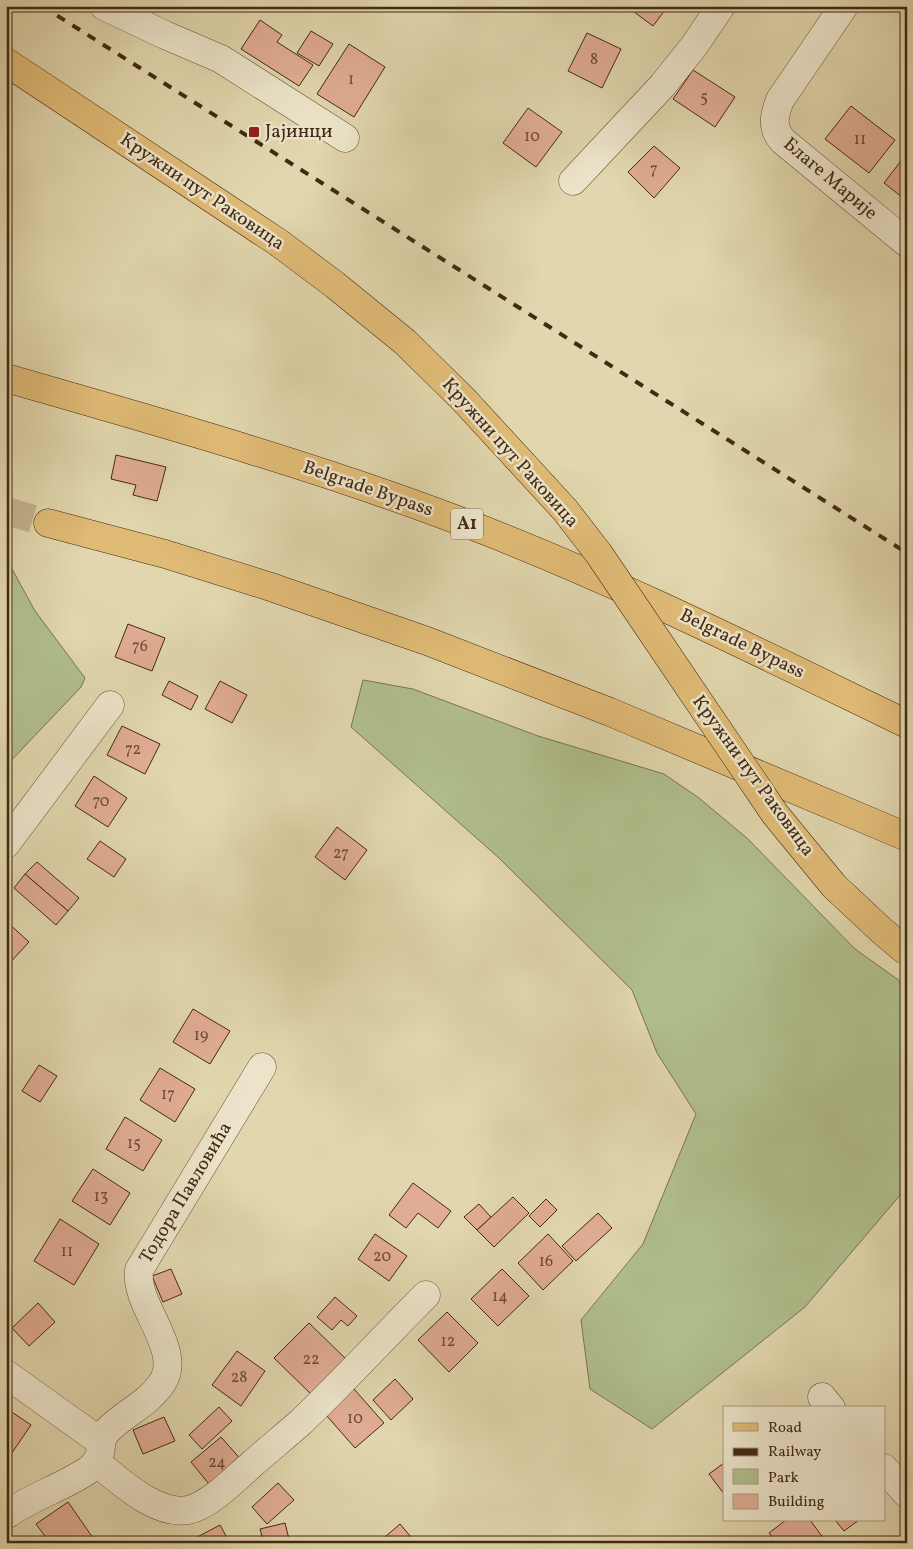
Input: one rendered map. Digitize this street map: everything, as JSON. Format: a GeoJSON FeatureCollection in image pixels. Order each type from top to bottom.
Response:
{"type":"FeatureCollection","features":[{"type":"Feature","properties":{"kind":"main road","name":"Кружни пут Раковица"},"geometry":{"type":"LineString","coordinates":[[6,62],[280,243],[405,342],[482,420],[559,503],[599,554],[775,814],[834,886],[907,952]]}},
{"type":"Feature","properties":{"kind":"main road","name":"Belgrade Bypass"},"geometry":{"type":"LineString","coordinates":[[6,378],[304,466],[461,522],[700,623],[907,724]]}},
{"type":"Feature","properties":{"kind":"main road"},"geometry":{"type":"LineString","coordinates":[[48,523],[165,554],[268,586],[427,640],[619,716],[907,837]]}},
{"type":"Feature","properties":{"kind":"street"},"geometry":{"type":"LineString","coordinates":[[104,6],[221,59],[345,138]]}},
{"type":"Feature","properties":{"kind":"street"},"geometry":{"type":"LineString","coordinates":[[573,181],[662,86],[694,46],[721,6]]}},
{"type":"Feature","properties":{"kind":"street","name":"Благе Марије"},"geometry":{"type":"LineString","coordinates":[[844,6],[780,100],[775,111],[775,130],[783,141],[907,243]]}},
{"type":"Feature","properties":{"kind":"street"},"geometry":{"type":"LineString","coordinates":[[6,844],[110,705]]}},
{"type":"Feature","properties":{"kind":"street","name":"Тодора Павловића"},"geometry":{"type":"LineString","coordinates":[[6,1515],[19,1506],[87,1472],[99,1452],[106,1431],[141,1405],[156,1391],[167,1374],[166,1352],[141,1293],[138,1279],[139,1270],[262,1067]]}},
{"type":"Feature","properties":{"kind":"street"},"geometry":{"type":"LineString","coordinates":[[6,1374],[99,1452],[135,1494],[157,1505],[188,1510],[222,1491],[301,1422],[426,1295]]}},
{"type":"Feature","properties":{"kind":"street"},"geometry":{"type":"LineString","coordinates":[[886,1470],[907,1494]]}},
{"type":"Feature","properties":{"kind":"green space"},"geometry":{"type":"Polygon","coordinates":[[[6,558],[35,611],[85,678],[81,687],[6,766],[6,558]]]}},
{"type":"Feature","properties":{"kind":"green space"},"geometry":{"type":"Polygon","coordinates":[[[363,680],[413,689],[538,736],[664,774],[699,798],[748,839],[855,949],[907,986],[907,1187],[805,1307],[652,1429],[590,1389],[581,1320],[643,1244],[696,1114],[657,1053],[632,990],[499,858],[351,727],[363,680]]]}},
{"type":"Feature","properties":{"kind":"building"},"geometry":{"type":"Polygon","coordinates":[[[626,6],[668,6],[653,26],[626,6]]]}},
{"type":"Feature","properties":{"kind":"building"},"geometry":{"type":"Polygon","coordinates":[[[260,20],[282,35],[277,42],[313,65],[299,86],[241,49],[260,20]]]}},
{"type":"Feature","properties":{"kind":"building"},"geometry":{"type":"Polygon","coordinates":[[[311,31],[333,44],[319,66],[297,53],[311,31]]]}},
{"type":"Feature","properties":{"kind":"building"},"geometry":{"type":"Polygon","coordinates":[[[587,33],[621,49],[602,88],[568,71],[587,33]]]}},
{"type":"Feature","properties":{"kind":"building"},"geometry":{"type":"Polygon","coordinates":[[[349,44],[385,67],[354,117],[317,94],[349,44]]]}},
{"type":"Feature","properties":{"kind":"building"},"geometry":{"type":"Polygon","coordinates":[[[693,70],[735,97],[715,127],[673,99],[693,70]]]}},
{"type":"Feature","properties":{"kind":"building"},"geometry":{"type":"Polygon","coordinates":[[[851,106],[895,140],[869,173],[825,139],[851,106]]]}},
{"type":"Feature","properties":{"kind":"building"},"geometry":{"type":"Polygon","coordinates":[[[528,108],[562,132],[536,167],[503,143],[528,108]]]}},
{"type":"Feature","properties":{"kind":"building"},"geometry":{"type":"Polygon","coordinates":[[[654,146],[680,168],[654,198],[628,172],[654,146]]]}},
{"type":"Feature","properties":{"kind":"building"},"geometry":{"type":"Polygon","coordinates":[[[907,153],[907,201],[884,183],[907,153]]]}},
{"type":"Feature","properties":{"kind":"building"},"geometry":{"type":"Polygon","coordinates":[[[116,455],[166,467],[157,501],[133,495],[136,485],[111,479],[116,455]]]}},
{"type":"Feature","properties":{"kind":"building"},"geometry":{"type":"Polygon","coordinates":[[[128,624],[165,638],[152,671],[115,657],[128,624]]]}},
{"type":"Feature","properties":{"kind":"building"},"geometry":{"type":"Polygon","coordinates":[[[169,681],[198,696],[191,710],[162,695],[169,681]]]}},
{"type":"Feature","properties":{"kind":"building"},"geometry":{"type":"Polygon","coordinates":[[[220,681],[247,695],[232,723],[205,709],[220,681]]]}},
{"type":"Feature","properties":{"kind":"building"},"geometry":{"type":"Polygon","coordinates":[[[122,726],[160,744],[145,774],[107,755],[122,726]]]}},
{"type":"Feature","properties":{"kind":"building"},"geometry":{"type":"Polygon","coordinates":[[[94,776],[127,798],[108,827],[75,806],[94,776]]]}},
{"type":"Feature","properties":{"kind":"building"},"geometry":{"type":"Polygon","coordinates":[[[337,827],[367,850],[345,880],[315,857],[337,827]]]}},
{"type":"Feature","properties":{"kind":"building"},"geometry":{"type":"Polygon","coordinates":[[[100,841],[126,859],[114,877],[87,859],[100,841]]]}},
{"type":"Feature","properties":{"kind":"building"},"geometry":{"type":"Polygon","coordinates":[[[37,862],[79,898],[68,911],[25,874],[37,862]]]}},
{"type":"Feature","properties":{"kind":"building"},"geometry":{"type":"Polygon","coordinates":[[[25,874],[68,911],[56,925],[14,888],[25,874]]]}},
{"type":"Feature","properties":{"kind":"building"},"geometry":{"type":"Polygon","coordinates":[[[6,921],[29,942],[6,967],[6,921]]]}},
{"type":"Feature","properties":{"kind":"building"},"geometry":{"type":"Polygon","coordinates":[[[193,1009],[230,1031],[210,1064],[173,1042],[193,1009]]]}},
{"type":"Feature","properties":{"kind":"building"},"geometry":{"type":"Polygon","coordinates":[[[39,1065],[57,1076],[40,1102],[22,1091],[39,1065]]]}},
{"type":"Feature","properties":{"kind":"building"},"geometry":{"type":"Polygon","coordinates":[[[160,1068],[195,1089],[175,1122],[140,1100],[160,1068]]]}},
{"type":"Feature","properties":{"kind":"building"},"geometry":{"type":"Polygon","coordinates":[[[125,1117],[162,1140],[143,1171],[106,1149],[125,1117]]]}},
{"type":"Feature","properties":{"kind":"building"},"geometry":{"type":"Polygon","coordinates":[[[93,1169],[130,1193],[110,1225],[72,1201],[93,1169]]]}},
{"type":"Feature","properties":{"kind":"building"},"geometry":{"type":"Polygon","coordinates":[[[413,1183],[451,1211],[438,1228],[418,1213],[406,1228],[389,1215],[413,1183]]]}},
{"type":"Feature","properties":{"kind":"building"},"geometry":{"type":"Polygon","coordinates":[[[513,1197],[529,1213],[494,1247],[477,1230],[513,1197]]]}},
{"type":"Feature","properties":{"kind":"building"},"geometry":{"type":"Polygon","coordinates":[[[546,1199],[557,1210],[540,1227],[529,1216],[546,1199]]]}},
{"type":"Feature","properties":{"kind":"building"},"geometry":{"type":"Polygon","coordinates":[[[479,1204],[491,1217],[477,1230],[464,1217],[479,1204]]]}},
{"type":"Feature","properties":{"kind":"building"},"geometry":{"type":"Polygon","coordinates":[[[598,1213],[612,1228],[576,1261],[562,1246],[598,1213]]]}},
{"type":"Feature","properties":{"kind":"building"},"geometry":{"type":"Polygon","coordinates":[[[60,1219],[99,1244],[74,1285],[34,1261],[60,1219]]]}},
{"type":"Feature","properties":{"kind":"building"},"geometry":{"type":"Polygon","coordinates":[[[375,1234],[407,1256],[389,1281],[358,1259],[375,1234]]]}},
{"type":"Feature","properties":{"kind":"building"},"geometry":{"type":"Polygon","coordinates":[[[548,1234],[573,1261],[543,1290],[518,1263],[548,1234]]]}},
{"type":"Feature","properties":{"kind":"building"},"geometry":{"type":"Polygon","coordinates":[[[171,1269],[182,1294],[163,1302],[152,1276],[171,1269]]]}},
{"type":"Feature","properties":{"kind":"building"},"geometry":{"type":"Polygon","coordinates":[[[502,1269],[529,1296],[498,1326],[471,1299],[502,1269]]]}},
{"type":"Feature","properties":{"kind":"building"},"geometry":{"type":"Polygon","coordinates":[[[335,1297],[357,1316],[348,1326],[341,1320],[332,1330],[317,1317],[335,1297]]]}},
{"type":"Feature","properties":{"kind":"building"},"geometry":{"type":"Polygon","coordinates":[[[38,1303],[55,1322],[29,1346],[12,1328],[38,1303]]]}},
{"type":"Feature","properties":{"kind":"building"},"geometry":{"type":"Polygon","coordinates":[[[447,1312],[478,1343],[449,1372],[418,1340],[447,1312]]]}},
{"type":"Feature","properties":{"kind":"building"},"geometry":{"type":"Polygon","coordinates":[[[309,1323],[348,1361],[313,1396],[274,1358],[309,1323]]]}},
{"type":"Feature","properties":{"kind":"building"},"geometry":{"type":"Polygon","coordinates":[[[237,1351],[265,1371],[241,1406],[212,1385],[237,1351]]]}},
{"type":"Feature","properties":{"kind":"building"},"geometry":{"type":"Polygon","coordinates":[[[395,1379],[413,1399],[391,1420],[373,1400],[395,1379]]]}},
{"type":"Feature","properties":{"kind":"building"},"geometry":{"type":"Polygon","coordinates":[[[354,1389],[384,1423],[355,1448],[326,1415],[354,1389]]]}},
{"type":"Feature","properties":{"kind":"building"},"geometry":{"type":"Polygon","coordinates":[[[219,1407],[232,1421],[202,1449],[189,1435],[219,1407]]]}},
{"type":"Feature","properties":{"kind":"building"},"geometry":{"type":"Polygon","coordinates":[[[6,1408],[31,1425],[7,1460],[6,1459],[6,1408]]]}},
{"type":"Feature","properties":{"kind":"building"},"geometry":{"type":"Polygon","coordinates":[[[164,1417],[175,1441],[143,1454],[133,1430],[164,1417]]]}},
{"type":"Feature","properties":{"kind":"building"},"geometry":{"type":"Polygon","coordinates":[[[221,1437],[244,1463],[213,1489],[191,1462],[221,1437]]]}},
{"type":"Feature","properties":{"kind":"building"},"geometry":{"type":"Polygon","coordinates":[[[723,1464],[723,1493],[709,1474],[723,1464]]]}},
{"type":"Feature","properties":{"kind":"building"},"geometry":{"type":"Polygon","coordinates":[[[278,1483],[294,1500],[267,1524],[252,1507],[278,1483]]]}},
{"type":"Feature","properties":{"kind":"building"},"geometry":{"type":"Polygon","coordinates":[[[68,1502],[93,1538],[86,1543],[50,1543],[36,1524],[68,1502]]]}},
{"type":"Feature","properties":{"kind":"building"},"geometry":{"type":"Polygon","coordinates":[[[783,1522],[811,1522],[827,1543],[777,1543],[769,1533],[783,1522]]]}},
{"type":"Feature","properties":{"kind":"building"},"geometry":{"type":"Polygon","coordinates":[[[837,1522],[856,1522],[844,1531],[837,1522]]]}},
{"type":"Feature","properties":{"kind":"building"},"geometry":{"type":"Polygon","coordinates":[[[285,1523],[290,1543],[264,1543],[260,1529],[285,1523]]]}},
{"type":"Feature","properties":{"kind":"building"},"geometry":{"type":"Polygon","coordinates":[[[400,1524],[416,1543],[378,1543],[400,1524]]]}},
{"type":"Feature","properties":{"kind":"building"},"geometry":{"type":"Polygon","coordinates":[[[220,1525],[230,1543],[186,1543],[220,1525]]]}},
{"type":"Feature","properties":{"kind":"tunnel"},"geometry":{"type":"LineString","coordinates":[[6,511],[48,523]]}},
{"type":"Feature","properties":{"kind":"railway"},"geometry":{"type":"LineString","coordinates":[[42,6],[907,553]]}},
{"type":"Feature","properties":{"kind":"place","name":"Јајинци"},"geometry":{"type":"Point","coordinates":[254,132]}}]}
